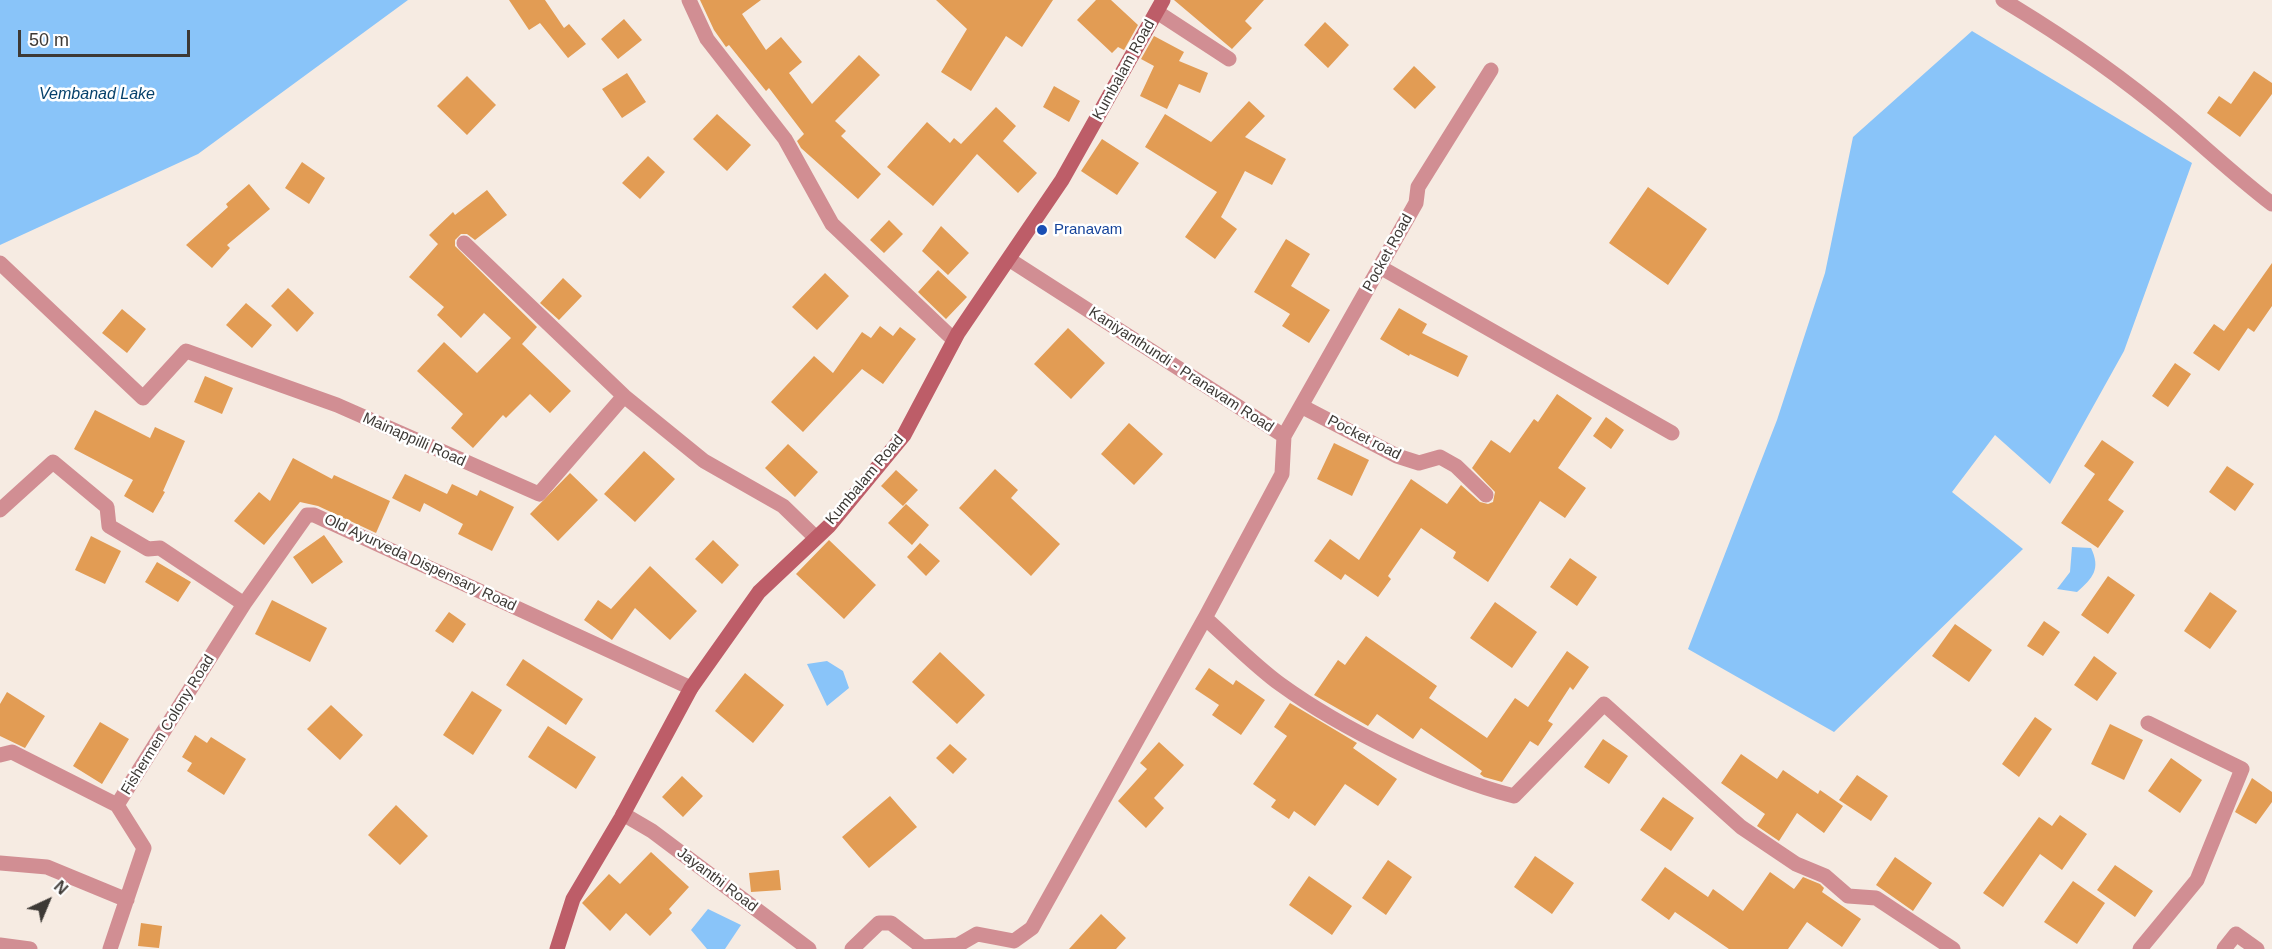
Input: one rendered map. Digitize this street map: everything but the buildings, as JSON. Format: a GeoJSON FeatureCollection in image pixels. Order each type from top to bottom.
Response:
{"type":"FeatureCollection","features":[{"type":"Feature","properties":{"kind":"main road","name":"Kumbalam Road"},"geometry":{"type":"LineString","coordinates":[[558,949],[573,898],[623,814],[691,688],[759,592],[829,525],[904,435],[954,340],[1062,180],[1160,6]]}},
{"type":"Feature","properties":{"kind":"street"},"geometry":{"type":"LineString","coordinates":[[690,0],[707,39],[785,139],[832,224],[954,340]]}},
{"type":"Feature","properties":{"kind":"street"},"geometry":{"type":"LineString","coordinates":[[2003,0],[2064,36],[2174,121],[2225,168],[2272,204]]}},
{"type":"Feature","properties":{"kind":"street"},"geometry":{"type":"LineString","coordinates":[[1160,6],[1229,59]]}},
{"type":"Feature","properties":{"kind":"street","name":"Pocket Road"},"geometry":{"type":"LineString","coordinates":[[1284,436],[1416,203],[1418,187],[1491,70]]}},
{"type":"Feature","properties":{"kind":"street"},"geometry":{"type":"LineString","coordinates":[[464,243],[624,396],[704,461],[783,506],[814,537]]}},
{"type":"Feature","properties":{"kind":"street","name":"Kaniyanthundi - Pranavam Road"},"geometry":{"type":"LineString","coordinates":[[852,949],[879,923],[891,923],[922,947],[958,945],[977,934],[1014,941],[1032,928],[1282,474],[1284,436],[1010,260]]}},
{"type":"Feature","properties":{"kind":"street","name":"Mainappilli Road"},"geometry":{"type":"LineString","coordinates":[[0,263],[143,398],[186,351],[337,405],[539,494],[624,396]]}},
{"type":"Feature","properties":{"kind":"street"},"geometry":{"type":"LineString","coordinates":[[1380,267],[1672,433]]}},
{"type":"Feature","properties":{"kind":"street","name":"Pocket road"},"geometry":{"type":"LineString","coordinates":[[1301,406],[1397,456],[1419,463],[1440,457],[1456,466],[1486,495]]}},
{"type":"Feature","properties":{"kind":"street"},"geometry":{"type":"LineString","coordinates":[[0,510],[53,462],[107,507],[109,526],[147,549],[160,548],[244,604]]}},
{"type":"Feature","properties":{"kind":"street","name":"Old Ayurveda Dispensary Road"},"geometry":{"type":"LineString","coordinates":[[244,604],[307,515],[314,515],[691,688]]}},
{"type":"Feature","properties":{"kind":"street","name":"Fishermen Colony Road"},"geometry":{"type":"LineString","coordinates":[[110,949],[144,848],[117,805],[244,604]]}},
{"type":"Feature","properties":{"kind":"street"},"geometry":{"type":"LineString","coordinates":[[1204,618],[1280,684],[1362,735],[1481,788],[1514,796],[1604,704],[1741,826],[1796,864],[1825,876],[1848,896],[1876,898],[1953,949]]}},
{"type":"Feature","properties":{"kind":"street"},"geometry":{"type":"LineString","coordinates":[[2140,949],[2197,880],[2242,769],[2148,723]]}},
{"type":"Feature","properties":{"kind":"street"},"geometry":{"type":"LineString","coordinates":[[0,755],[12,752],[117,805]]}},
{"type":"Feature","properties":{"kind":"street","name":"Jayanthi Road"},"geometry":{"type":"LineString","coordinates":[[623,814],[652,831],[809,949]]}},
{"type":"Feature","properties":{"kind":"street"},"geometry":{"type":"LineString","coordinates":[[0,863],[47,867],[127,900]]}},
{"type":"Feature","properties":{"kind":"street"},"geometry":{"type":"LineString","coordinates":[[2224,949],[2236,934],[2257,949]]}},
{"type":"Feature","properties":{"kind":"street"},"geometry":{"type":"LineString","coordinates":[[0,945],[30,949]]}},
{"type":"Feature","properties":{"kind":"water","name":"Vembanad Lake"},"geometry":{"type":"Polygon","coordinates":[[[0,0],[408,0],[198,154],[0,245],[0,0]]]}},
{"type":"Feature","properties":{"kind":"water"},"geometry":{"type":"Polygon","coordinates":[[[1972,31],[2192,163],[2124,351],[2050,484],[1995,435],[1952,492],[2023,549],[1834,732],[1688,649],[1777,420],[1825,273],[1853,137],[1972,31]]]}},
{"type":"Feature","properties":{"kind":"water"},"geometry":{"type":"Polygon","coordinates":[[[2072,547],[2091,548],[2095,562],[2094,573],[2077,592],[2057,589],[2070,572],[2072,547]]]}},
{"type":"Feature","properties":{"kind":"water"},"geometry":{"type":"Polygon","coordinates":[[[827,661],[843,671],[849,688],[827,706],[807,664],[827,661]]]}},
{"type":"Feature","properties":{"kind":"water"},"geometry":{"type":"Polygon","coordinates":[[[708,909],[741,925],[725,949],[707,949],[691,930],[708,909]]]}},
{"type":"Feature","properties":{"kind":"place","name":"Pranavam"},"geometry":{"type":"Point","coordinates":[1042,230]}}]}
